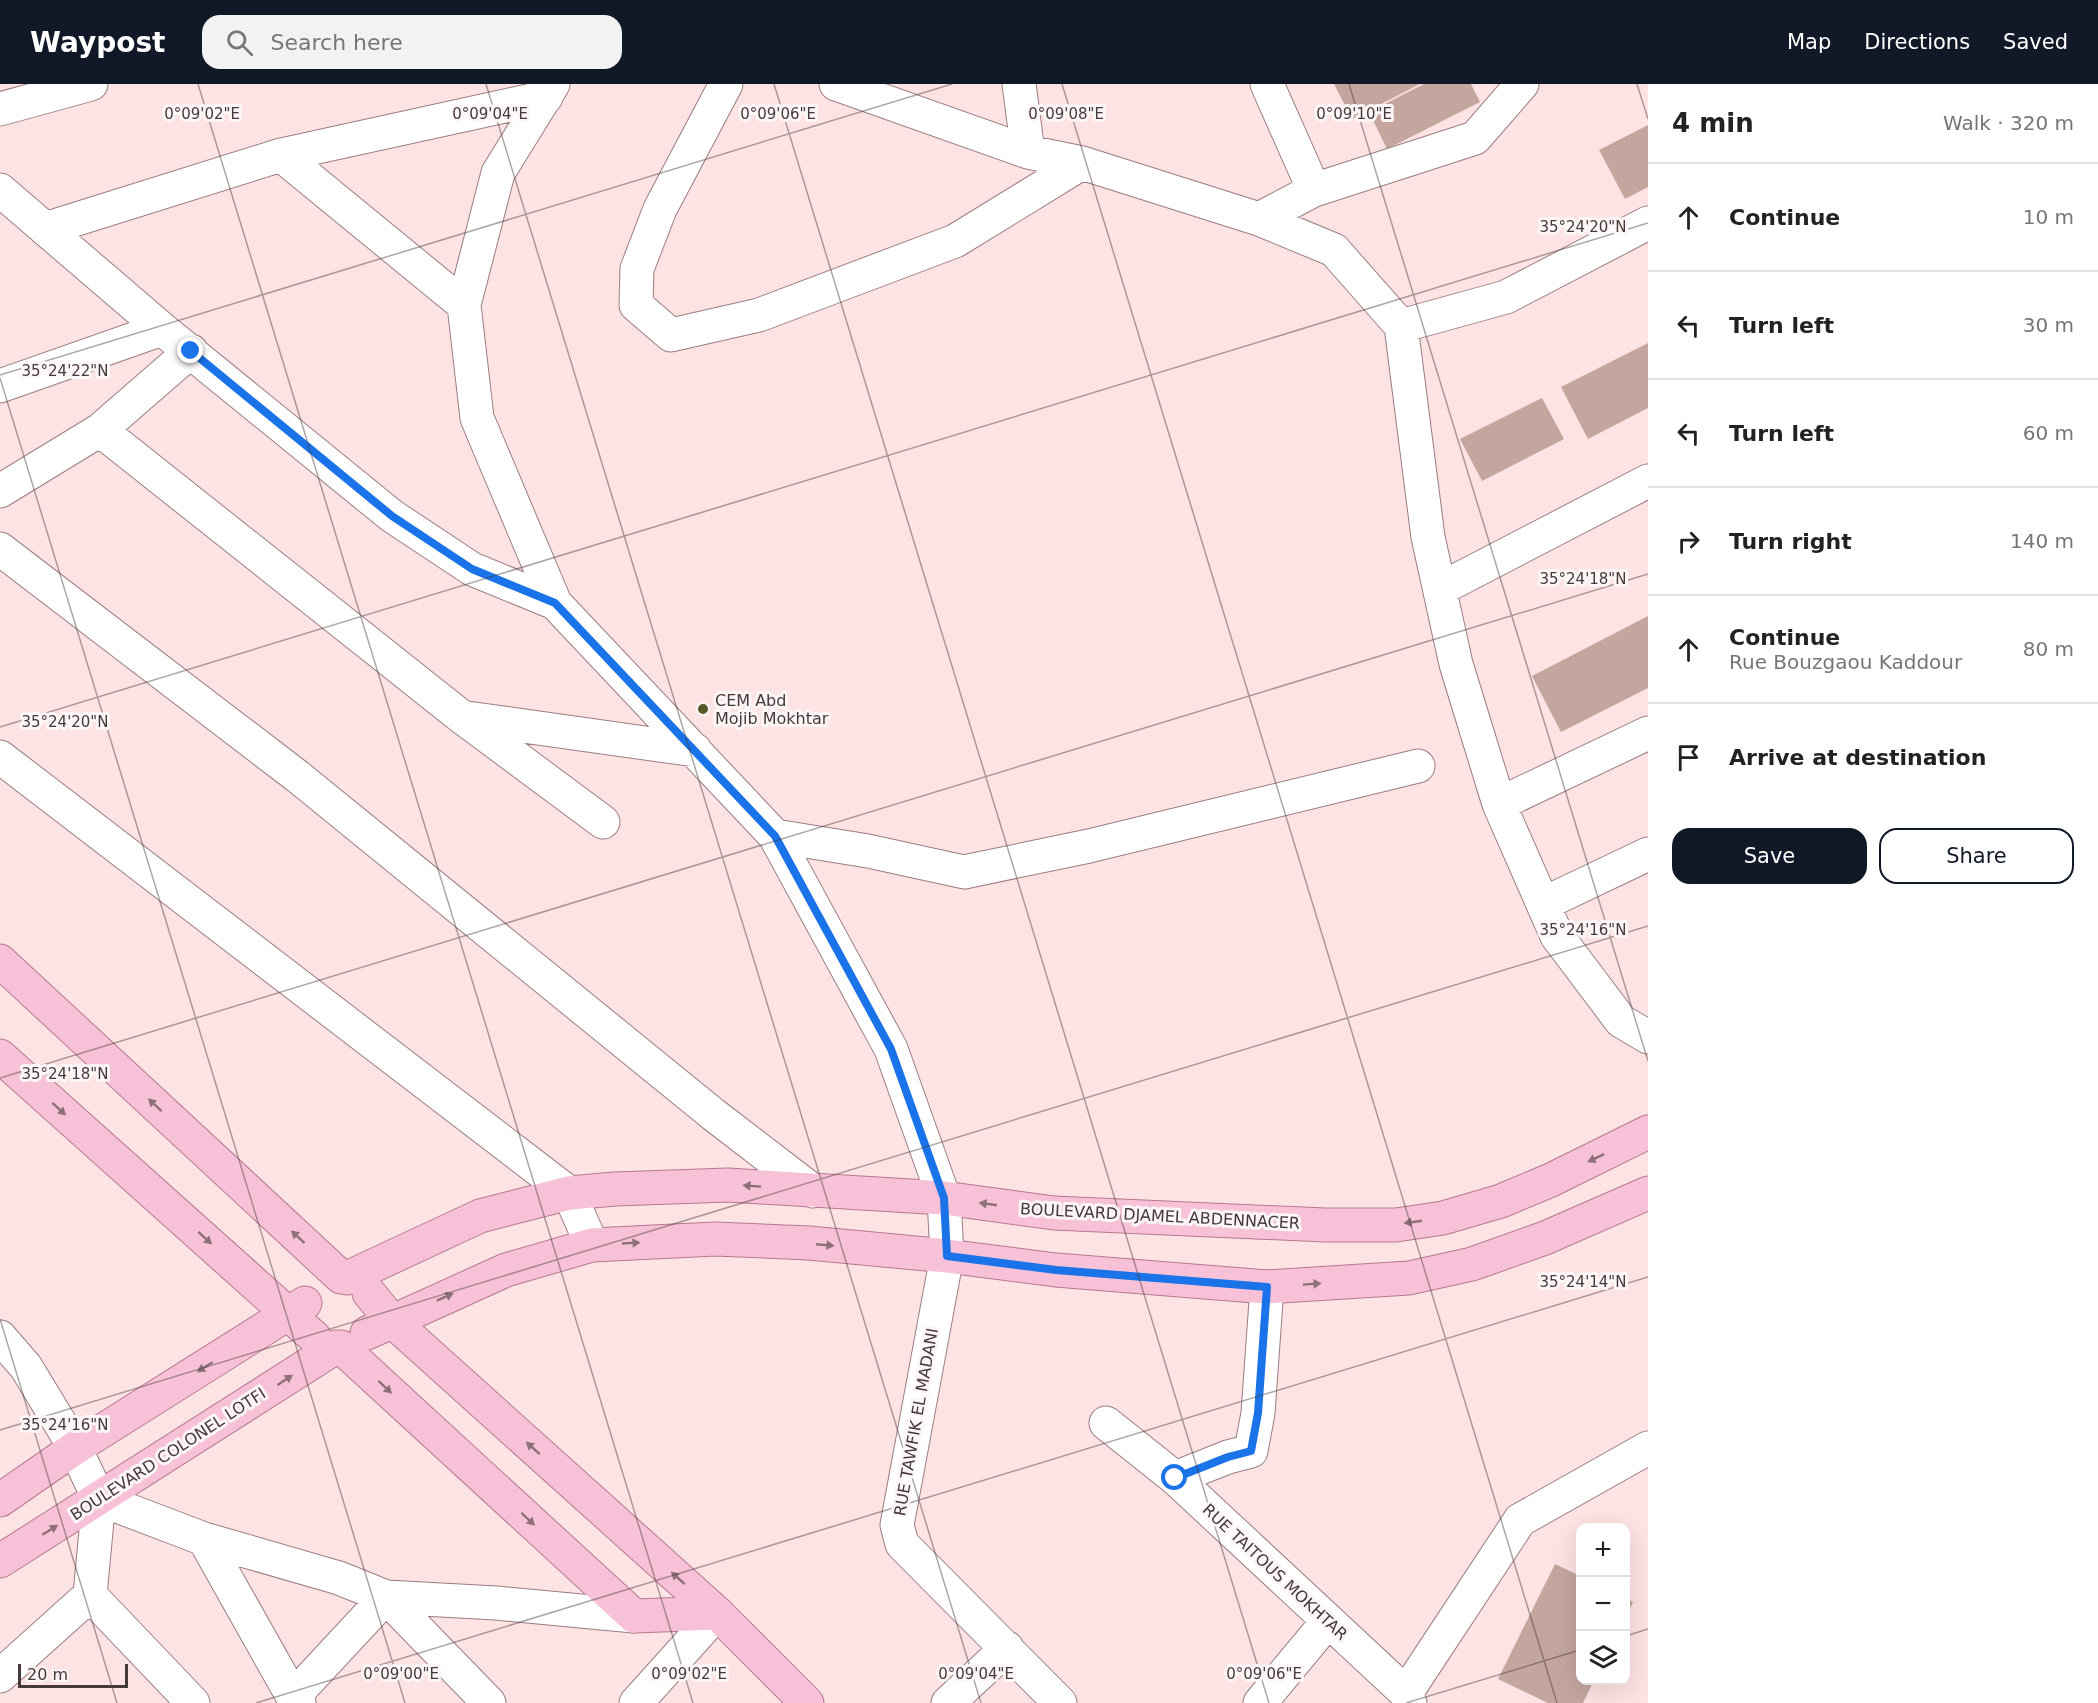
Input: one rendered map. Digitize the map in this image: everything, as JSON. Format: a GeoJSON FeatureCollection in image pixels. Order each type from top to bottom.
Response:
{"type":"FeatureCollection","features":[{"type":"Feature","properties":{"kind":"main road"},"geometry":{"type":"LineString","coordinates":[[0,961],[373,1303],[372,1324],[350,1337]]}},
{"type":"Feature","properties":{"kind":"main road"},"geometry":{"type":"LineString","coordinates":[[0,1056],[297,1308],[304,1316],[307,1327],[350,1337],[717,1612],[807,1703]]}},
{"type":"Feature","properties":{"kind":"main road","name":"BOULEVARD DJAMEL ABDENNACER"},"geometry":{"type":"LineString","coordinates":[[352,1283],[480,1216],[569,1193],[728,1185],[944,1198],[1054,1213],[1325,1225],[1396,1225],[1443,1218],[1501,1201],[1551,1180],[1648,1132]]}},
{"type":"Feature","properties":{"kind":"main road"},"geometry":{"type":"LineString","coordinates":[[350,1337],[506,1270],[592,1245],[715,1239],[809,1243],[947,1256],[1056,1270],[1267,1287],[1409,1278],[1472,1264],[1545,1238],[1648,1193]]}},
{"type":"Feature","properties":{"kind":"main road"},"geometry":{"type":"LineString","coordinates":[[0,1500],[75,1448],[297,1308],[318,1283],[329,1278],[352,1283]]}},
{"type":"Feature","properties":{"kind":"main road"},"geometry":{"type":"LineString","coordinates":[[350,1337],[634,1616],[717,1612]]}},
{"type":"Feature","properties":{"kind":"main road","name":"BOULEVARD COLONEL LOTFI"},"geometry":{"type":"LineString","coordinates":[[0,1561],[350,1337]]}},
{"type":"Feature","properties":{"kind":"street"},"geometry":{"type":"LineString","coordinates":[[0,109],[91,84]]}},
{"type":"Feature","properties":{"kind":"street"},"geometry":{"type":"LineString","coordinates":[[726,84],[660,209],[637,269],[636,305],[671,335],[759,315],[955,241],[1082,163]]}},
{"type":"Feature","properties":{"kind":"street"},"geometry":{"type":"LineString","coordinates":[[836,84],[1028,152],[1082,163],[1258,219],[1334,250],[1401,326],[1428,537],[1456,664],[1499,804],[1557,936],[1621,1021],[1648,1037]]}},
{"type":"Feature","properties":{"kind":"street"},"geometry":{"type":"LineString","coordinates":[[1019,84],[1028,152]]}},
{"type":"Feature","properties":{"kind":"street"},"geometry":{"type":"LineString","coordinates":[[1267,84],[1314,190]]}},
{"type":"Feature","properties":{"kind":"street"},"geometry":{"type":"LineString","coordinates":[[1258,219],[1314,190],[1475,138],[1522,84]]}},
{"type":"Feature","properties":{"kind":"street"},"geometry":{"type":"LineString","coordinates":[[45,228],[281,155],[549,90]]}},
{"type":"Feature","properties":{"kind":"street"},"geometry":{"type":"LineString","coordinates":[[549,90],[498,173],[464,305],[477,418],[555,603]]}},
{"type":"Feature","properties":{"kind":"street"},"geometry":{"type":"LineString","coordinates":[[281,155],[464,305]]}},
{"type":"Feature","properties":{"kind":"street"},"geometry":{"type":"LineString","coordinates":[[0,190],[162,329],[392,516],[472,569],[555,603]]}},
{"type":"Feature","properties":{"kind":"street"},"geometry":{"type":"LineString","coordinates":[[1401,326],[1506,297],[1648,223]]}},
{"type":"Feature","properties":{"kind":"street"},"geometry":{"type":"LineString","coordinates":[[0,386],[162,329]]}},
{"type":"Feature","properties":{"kind":"street"},"geometry":{"type":"LineString","coordinates":[[0,491],[100,430],[191,351]]}},
{"type":"Feature","properties":{"kind":"street"},"geometry":{"type":"LineString","coordinates":[[100,430],[462,718],[603,822]]}},
{"type":"Feature","properties":{"kind":"street"},"geometry":{"type":"LineString","coordinates":[[1440,589],[1648,481]]}},
{"type":"Feature","properties":{"kind":"street"},"geometry":{"type":"LineString","coordinates":[[0,549],[297,776],[714,1115],[813,1191]]}},
{"type":"Feature","properties":{"kind":"street","name":"RUE TAWFIK EL MADANI"},"geometry":{"type":"LineString","coordinates":[[555,603],[775,836],[891,1049],[944,1198],[947,1256],[897,1524],[902,1545],[1060,1703]]}},
{"type":"Feature","properties":{"kind":"street"},"geometry":{"type":"LineString","coordinates":[[462,718],[695,750]]}},
{"type":"Feature","properties":{"kind":"street"},"geometry":{"type":"LineString","coordinates":[[1499,804],[1648,733]]}},
{"type":"Feature","properties":{"kind":"street"},"geometry":{"type":"LineString","coordinates":[[0,757],[569,1193],[592,1245]]}},
{"type":"Feature","properties":{"kind":"street"},"geometry":{"type":"LineString","coordinates":[[775,836],[868,851],[964,872],[1089,846],[1418,766]]}},
{"type":"Feature","properties":{"kind":"street"},"geometry":{"type":"LineString","coordinates":[[1543,904],[1648,854]]}},
{"type":"Feature","properties":{"kind":"street"},"geometry":{"type":"LineString","coordinates":[[1175,1478],[1228,1457],[1251,1451],[1258,1413],[1267,1287]]}},
{"type":"Feature","properties":{"kind":"street"},"geometry":{"type":"LineString","coordinates":[[0,1337],[26,1367],[75,1448],[99,1499],[90,1595],[0,1676]]}},
{"type":"Feature","properties":{"kind":"street","name":"RUE TAITOUS MOKHTAR"},"geometry":{"type":"LineString","coordinates":[[1106,1423],[1175,1478],[1408,1698]]}},
{"type":"Feature","properties":{"kind":"street"},"geometry":{"type":"LineString","coordinates":[[1408,1698],[1520,1520],[1648,1448]]}},
{"type":"Feature","properties":{"kind":"street"},"geometry":{"type":"LineString","coordinates":[[99,1499],[204,1539],[339,1578],[386,1597],[496,1603],[634,1616]]}},
{"type":"Feature","properties":{"kind":"street"},"geometry":{"type":"LineString","coordinates":[[204,1539],[296,1700],[386,1597]]}},
{"type":"Feature","properties":{"kind":"street"},"geometry":{"type":"LineString","coordinates":[[90,1595],[193,1703]]}},
{"type":"Feature","properties":{"kind":"street"},"geometry":{"type":"LineString","coordinates":[[386,1597],[489,1703]]}},
{"type":"Feature","properties":{"kind":"street"},"geometry":{"type":"LineString","coordinates":[[636,1703],[717,1612]]}},
{"type":"Feature","properties":{"kind":"street"},"geometry":{"type":"LineString","coordinates":[[1260,1703],[1328,1621]]}},
{"type":"Feature","properties":{"kind":"street"},"geometry":{"type":"LineString","coordinates":[[948,1703],[1007,1648]]}},
{"type":"Feature","properties":{"kind":"building"},"geometry":{"type":"Polygon","coordinates":[[[1334,84],[1420,84],[1352,119],[1334,84]]]}},
{"type":"Feature","properties":{"kind":"building"},"geometry":{"type":"Polygon","coordinates":[[[1424,84],[1471,84],[1480,102],[1387,149],[1369,112],[1424,84]]]}},
{"type":"Feature","properties":{"kind":"building"},"geometry":{"type":"Polygon","coordinates":[[[1648,125],[1648,187],[1625,199],[1599,150],[1648,125]]]}},
{"type":"Feature","properties":{"kind":"building"},"geometry":{"type":"Polygon","coordinates":[[[1648,343],[1648,408],[1588,439],[1561,387],[1648,343]]]}},
{"type":"Feature","properties":{"kind":"building"},"geometry":{"type":"Polygon","coordinates":[[[1542,398],[1564,439],[1482,481],[1460,439],[1542,398]]]}},
{"type":"Feature","properties":{"kind":"building"},"geometry":{"type":"Polygon","coordinates":[[[1648,616],[1648,688],[1561,732],[1532,676],[1648,616]]]}},
{"type":"Feature","properties":{"kind":"building"},"geometry":{"type":"Polygon","coordinates":[[[1555,1564],[1576,1574],[1576,1685],[1592,1685],[1583,1703],[1548,1703],[1498,1679],[1555,1564]]]}},
{"type":"Feature","properties":{"kind":"place","name":"CEM Abd Mojib Mokhtar"},"geometry":{"type":"Point","coordinates":[703,709]}},
{"type":"Feature","properties":{"kind":"route"},"geometry":{"type":"LineString","coordinates":[[191,351],[392,516],[472,569],[555,603],[775,836],[891,1049],[944,1198],[947,1256],[1056,1270],[1267,1287],[1258,1413],[1251,1451],[1228,1457],[1175,1478]]}}]}
